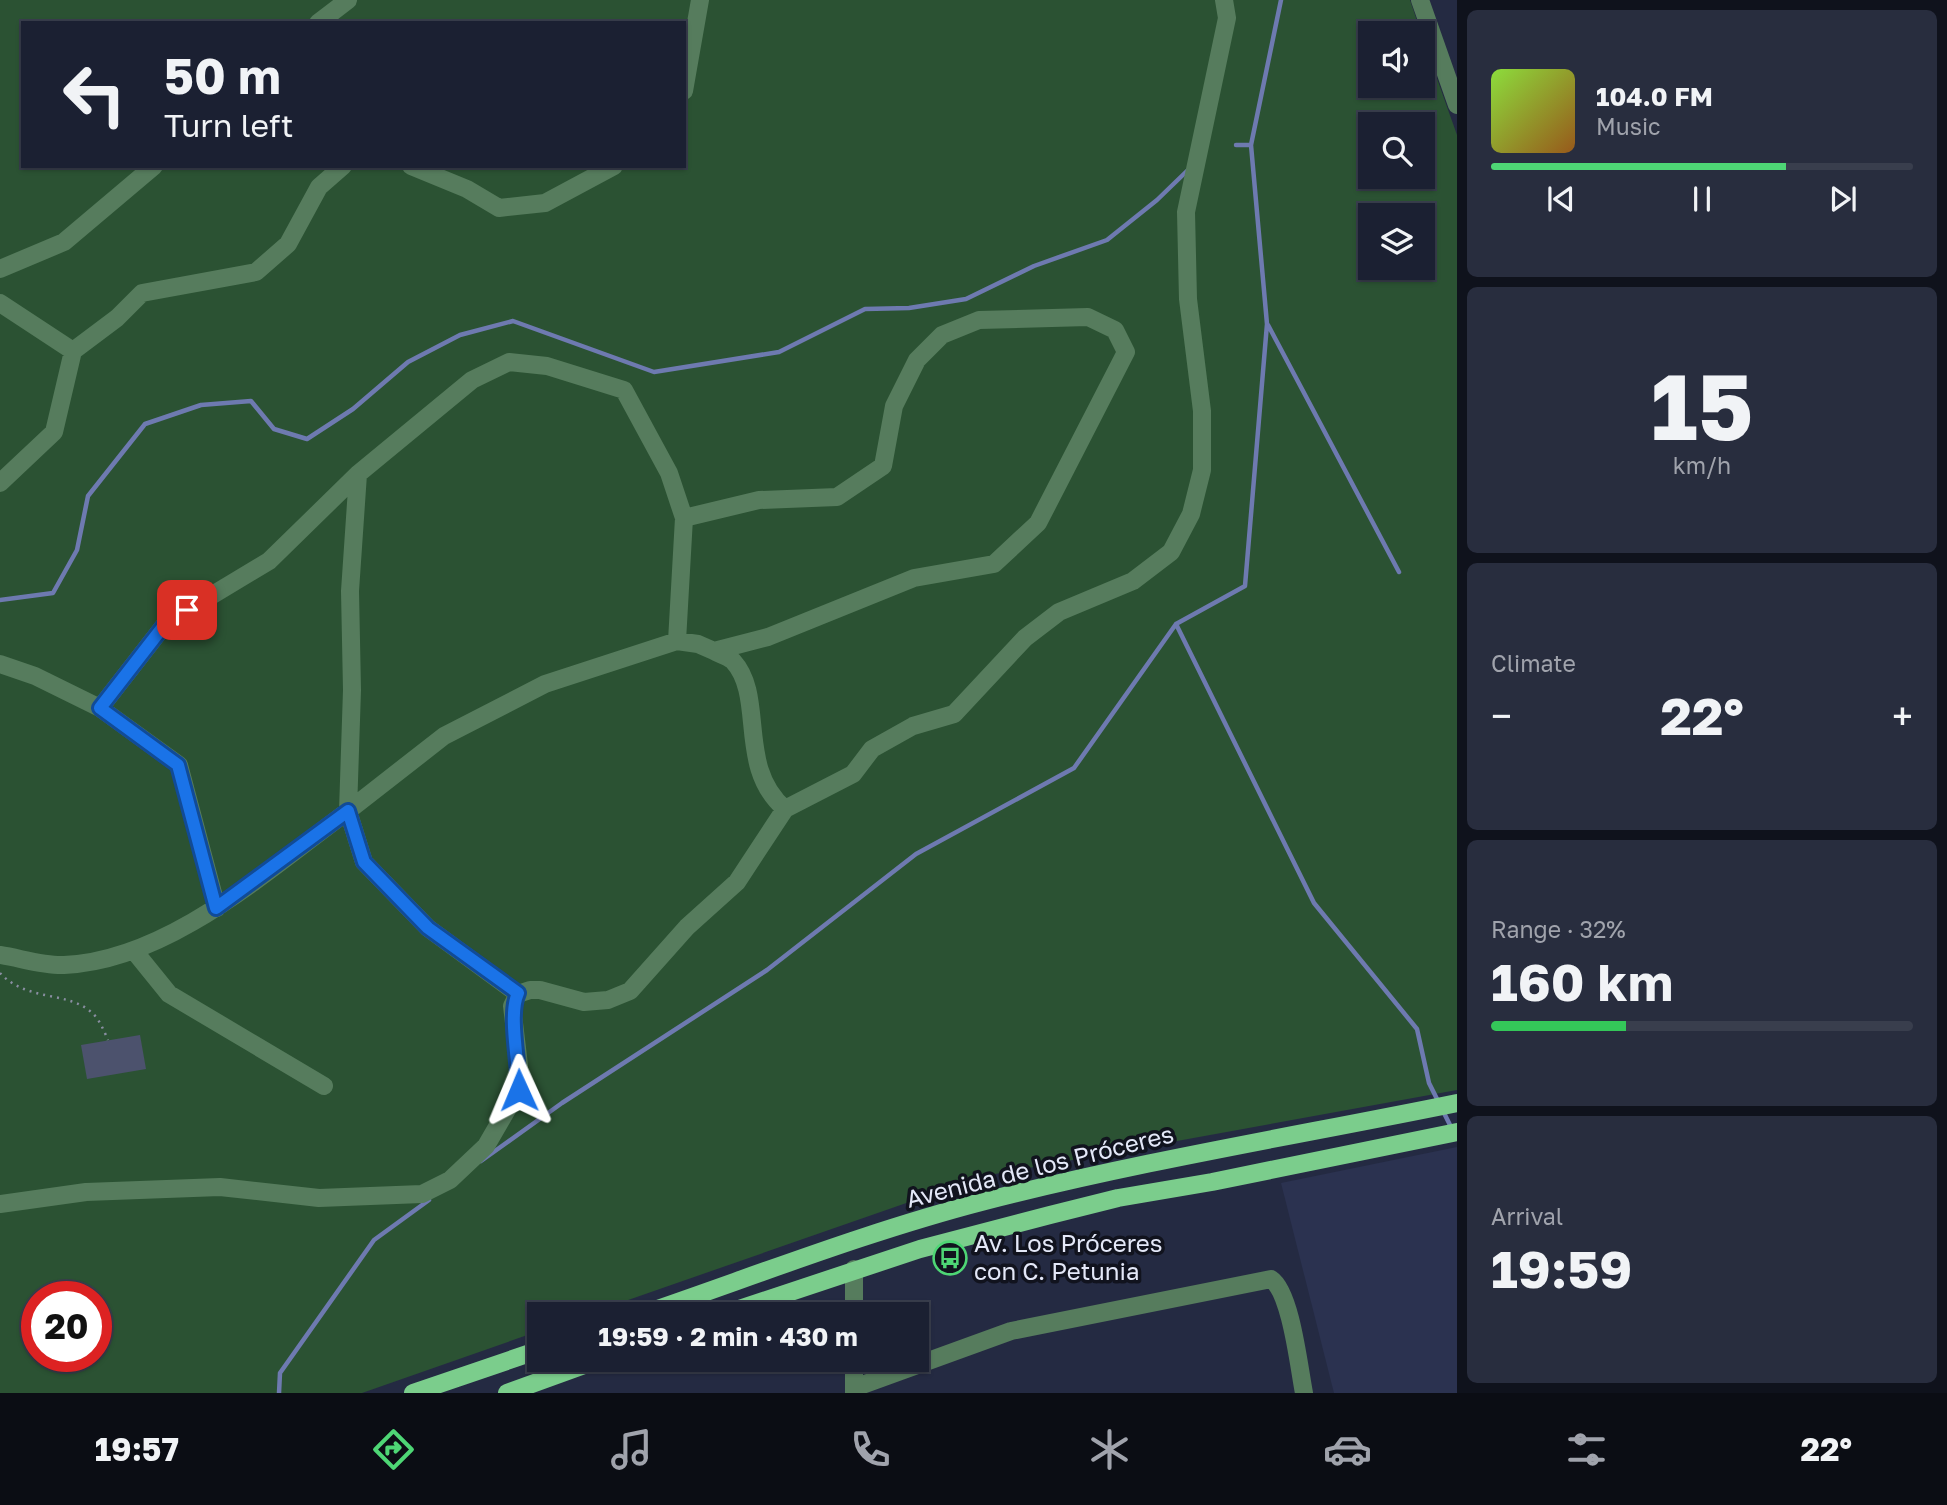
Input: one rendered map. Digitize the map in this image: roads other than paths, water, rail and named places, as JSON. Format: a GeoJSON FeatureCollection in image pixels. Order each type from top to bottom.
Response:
{"type":"FeatureCollection","features":[{"type":"Feature","properties":{"kind":"main road","name":"Avenida de los Próceres"},"geometry":{"type":"LineString","coordinates":[[677,1302],[854,1240],[983,1202],[1066,1182],[1457,1103]]}},
{"type":"Feature","properties":{"kind":"main road","name":"Avenida de los Próceres"},"geometry":{"type":"LineString","coordinates":[[759,1302],[854,1269],[982,1232],[1118,1198],[1212,1182],[1457,1132]]}},
{"type":"Feature","properties":{"kind":"main road"},"geometry":{"type":"LineString","coordinates":[[413,1393],[527,1354]]}},
{"type":"Feature","properties":{"kind":"main road"},"geometry":{"type":"LineString","coordinates":[[506,1393],[565,1372]]}},
{"type":"Feature","properties":{"kind":"street"},"geometry":{"type":"LineString","coordinates":[[320,21],[348,0]]}},
{"type":"Feature","properties":{"kind":"street"},"geometry":{"type":"LineString","coordinates":[[686,80],[700,0]]}},
{"type":"Feature","properties":{"kind":"street"},"geometry":{"type":"LineString","coordinates":[[358,474],[349,591],[352,690],[348,811],[364,862],[428,928],[518,993],[540,990],[584,1002],[608,1000],[630,991],[687,927],[737,882],[785,809],[853,774],[872,749],[913,726],[954,714],[1025,638],[1059,612],[1133,581],[1171,552],[1191,514],[1202,470],[1202,411],[1188,299],[1186,212],[1227,18],[1224,0]]}},
{"type":"Feature","properties":{"kind":"street"},"geometry":{"type":"LineString","coordinates":[[1420,0],[1457,105]]}},
{"type":"Feature","properties":{"kind":"street"},"geometry":{"type":"LineString","coordinates":[[0,269],[64,242],[152,168]]}},
{"type":"Feature","properties":{"kind":"street"},"geometry":{"type":"LineString","coordinates":[[0,483],[54,432],[73,351],[117,318],[142,293],[256,272],[288,244],[319,187],[341,168]]}},
{"type":"Feature","properties":{"kind":"street"},"geometry":{"type":"LineString","coordinates":[[416,168],[467,189],[499,208],[545,203],[610,168]]}},
{"type":"Feature","properties":{"kind":"street"},"geometry":{"type":"LineString","coordinates":[[0,303],[73,351]]}},
{"type":"Feature","properties":{"kind":"street"},"geometry":{"type":"LineString","coordinates":[[684,518],[759,500],[837,498],[883,466],[894,406],[917,360],[942,335],[979,320],[1088,317],[1115,330],[1126,352],[1038,523],[994,564],[914,578],[768,637],[714,652]]}},
{"type":"Feature","properties":{"kind":"street"},"geometry":{"type":"LineString","coordinates":[[100,708],[166,623],[269,561],[358,474],[472,380],[509,362],[547,366],[624,390],[669,473],[684,518],[677,641]]}},
{"type":"Feature","properties":{"kind":"street"},"geometry":{"type":"LineString","coordinates":[[0,955],[63,965],[135,952],[216,908],[444,736],[545,684],[677,641],[698,644],[733,660],[744,681],[750,708],[753,747],[761,774],[774,799],[785,809]]}},
{"type":"Feature","properties":{"kind":"street"},"geometry":{"type":"LineString","coordinates":[[0,664],[35,676],[100,708],[178,765],[216,908]]}},
{"type":"Feature","properties":{"kind":"street"},"geometry":{"type":"LineString","coordinates":[[135,952],[169,994],[324,1086]]}},
{"type":"Feature","properties":{"kind":"street"},"geometry":{"type":"LineString","coordinates":[[0,1204],[86,1192],[220,1187],[319,1198],[422,1194],[450,1180],[486,1146],[519,1090],[512,1006],[518,993]]}},
{"type":"Feature","properties":{"kind":"street"},"geometry":{"type":"LineString","coordinates":[[854,1269],[854,1302]]}},
{"type":"Feature","properties":{"kind":"street"},"geometry":{"type":"LineString","coordinates":[[854,1372],[854,1391],[1012,1331],[1270,1279],[1276,1282],[1285,1300],[1304,1393]]}},
{"type":"Feature","properties":{"kind":"waterway"},"geometry":{"type":"LineString","coordinates":[[1281,0],[1251,145],[1267,324],[1245,586],[1176,624],[1314,903],[1417,1029],[1429,1083],[1438,1101]]}},
{"type":"Feature","properties":{"kind":"waterway"},"geometry":{"type":"LineString","coordinates":[[1236,145],[1251,145]]}},
{"type":"Feature","properties":{"kind":"waterway"},"geometry":{"type":"LineString","coordinates":[[0,600],[53,593],[77,550],[88,496],[145,424],[201,405],[251,401],[274,429],[307,439],[353,409],[408,362],[460,335],[513,321],[654,372],[779,352],[865,309],[909,308],[966,299],[1034,266],[1107,240],[1157,200],[1189,169]]}},
{"type":"Feature","properties":{"kind":"waterway"},"geometry":{"type":"LineString","coordinates":[[1268,325],[1399,572]]}},
{"type":"Feature","properties":{"kind":"waterway"},"geometry":{"type":"LineString","coordinates":[[481,1161],[562,1103],[767,970],[916,854],[1074,768],[1176,624]]}},
{"type":"Feature","properties":{"kind":"waterway"},"geometry":{"type":"LineString","coordinates":[[1442,1109],[1452,1129]]}},
{"type":"Feature","properties":{"kind":"waterway"},"geometry":{"type":"LineString","coordinates":[[279,1393],[280,1373],[374,1240],[429,1200]]}},
{"type":"Feature","properties":{"kind":"place","name":"Av. Los Próceres con C. Petunia"},"geometry":{"type":"Point","coordinates":[950,1258]}}]}
